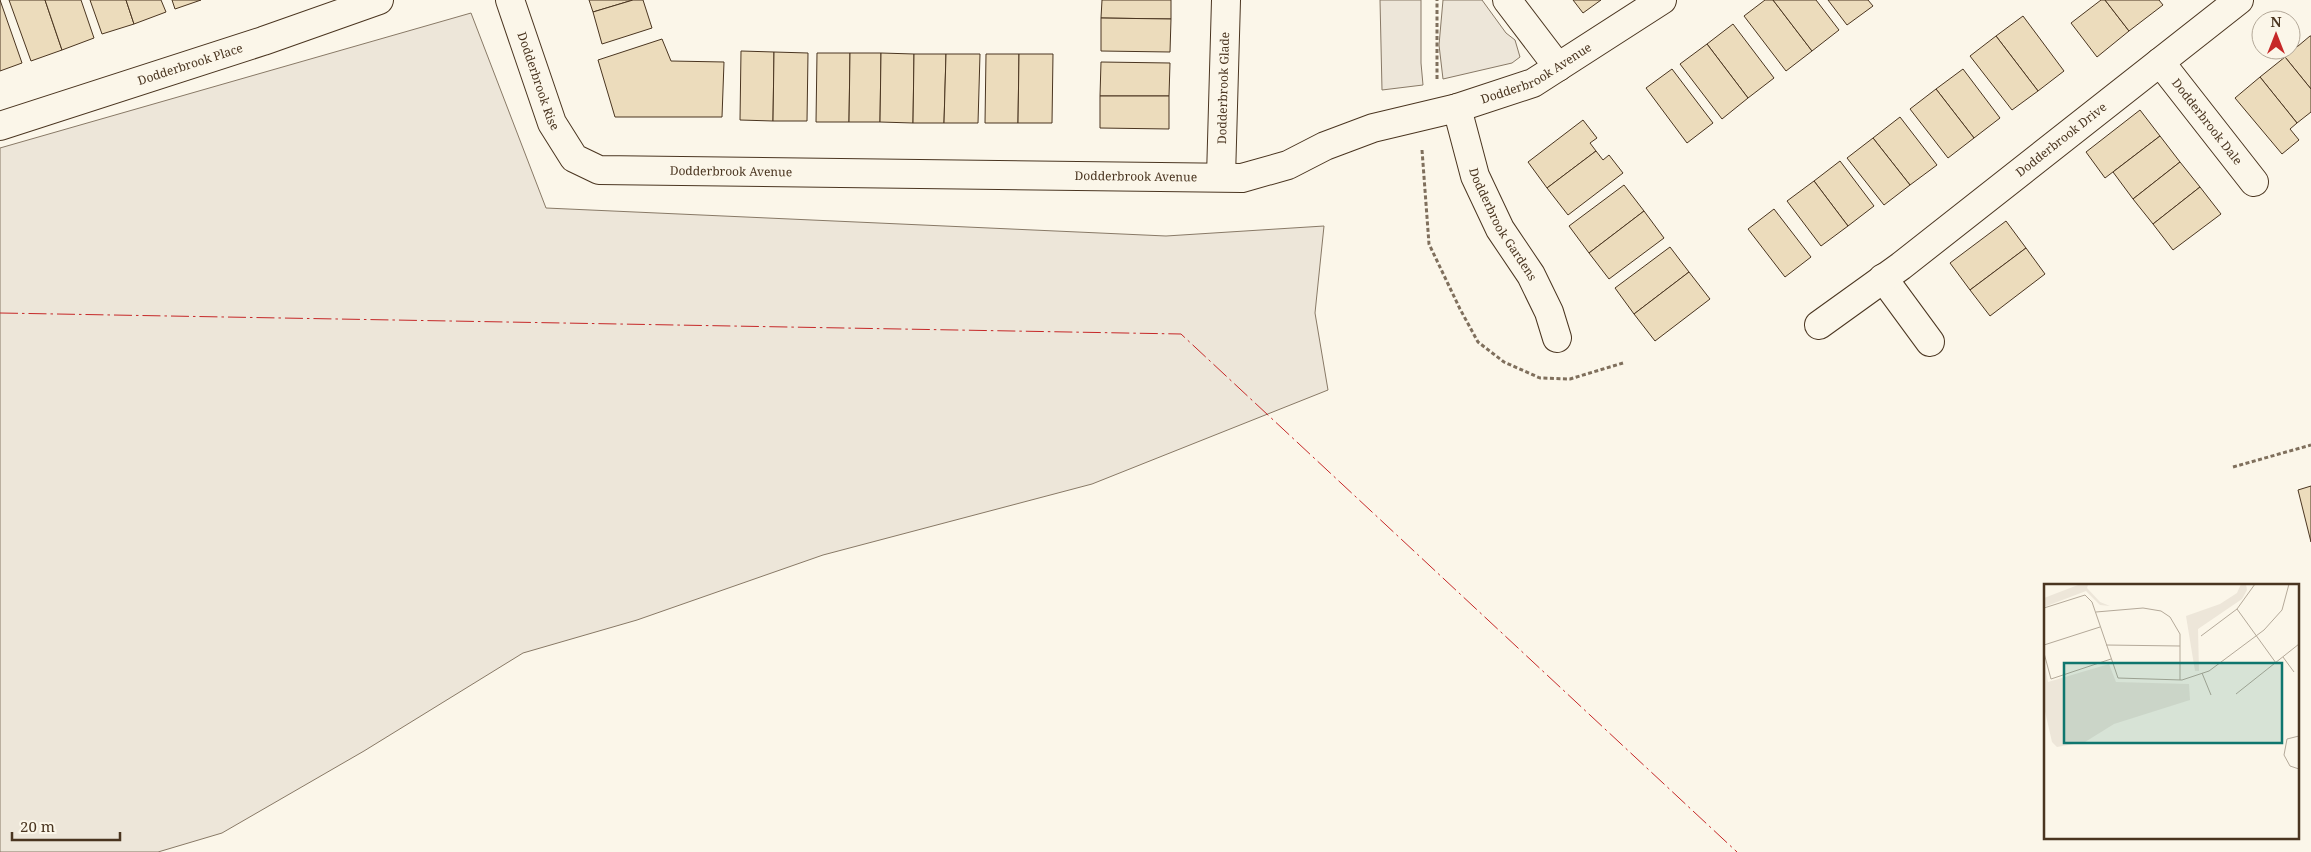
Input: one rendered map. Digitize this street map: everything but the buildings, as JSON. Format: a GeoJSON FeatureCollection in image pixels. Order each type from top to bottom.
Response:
{"type":"FeatureCollection","features":[{"type":"Feature","properties":{"kind":"street","name":"Dodderbrook Place"},"geometry":{"type":"LineString","coordinates":[[0,126],[263,41],[379,0]]}},
{"type":"Feature","properties":{"kind":"street","name":"Dodderbrook Rise"},"geometry":{"type":"LineString","coordinates":[[510,0],[552,123],[574,158]]}},
{"type":"Feature","properties":{"kind":"street","name":"Dodderbrook Glade"},"geometry":{"type":"LineString","coordinates":[[1221,177],[1226,0]]}},
{"type":"Feature","properties":{"kind":"street"},"geometry":{"type":"LineString","coordinates":[[1507,0],[1558,67]]}},
{"type":"Feature","properties":{"kind":"street","name":"Dodderbrook Avenue"},"geometry":{"type":"LineString","coordinates":[[574,158],[599,170],[1242,178],[1288,166],[1325,146],[1373,128],[1457,108],[1533,83],[1662,0]]}},
{"type":"Feature","properties":{"kind":"street","name":"Dodderbrook Drive"},"geometry":{"type":"LineString","coordinates":[[1819,325],[1883,278],[2239,0]]}},
{"type":"Feature","properties":{"kind":"street","name":"Dodderbrook Dale"},"geometry":{"type":"LineString","coordinates":[[2160,62],[2254,182]]}},
{"type":"Feature","properties":{"kind":"street","name":"Dodderbrook Gardens"},"geometry":{"type":"LineString","coordinates":[[1457,108],[1475,176],[1500,229],[1531,275],[1549,312],[1557,338]]}},
{"type":"Feature","properties":{"kind":"street"},"geometry":{"type":"LineString","coordinates":[[1883,278],[1930,342]]}},
{"type":"Feature","properties":{"kind":"path"},"geometry":{"type":"LineString","coordinates":[[1437,0],[1437,89],[1457,108]]}},
{"type":"Feature","properties":{"kind":"path"},"geometry":{"type":"LineString","coordinates":[[1422,150],[1429,244],[1478,342],[1504,362],[1540,378],[1570,379],[1623,363]]}},
{"type":"Feature","properties":{"kind":"path"},"geometry":{"type":"LineString","coordinates":[[2233,466],[2311,446]]}},
{"type":"Feature","properties":{"kind":"shaded area"},"geometry":{"type":"Polygon","coordinates":[[[1380,0],[1421,0],[1423,85],[1382,90],[1380,0]]]}},
{"type":"Feature","properties":{"kind":"shaded area"},"geometry":{"type":"Polygon","coordinates":[[[1443,0],[1482,0],[1506,33],[1515,40],[1520,57],[1512,63],[1443,79],[1439,45],[1443,0]]]}},
{"type":"Feature","properties":{"kind":"shaded area"},"geometry":{"type":"Polygon","coordinates":[[[471,13],[546,208],[1166,236],[1324,226],[1315,313],[1328,390],[1092,484],[823,555],[637,620],[523,653],[364,751],[222,833],[158,852],[0,852],[0,148],[471,13]]]}},
{"type":"Feature","properties":{"kind":"power"},"geometry":{"type":"LineString","coordinates":[[0,313],[1181,334],[1737,852]]}}]}
